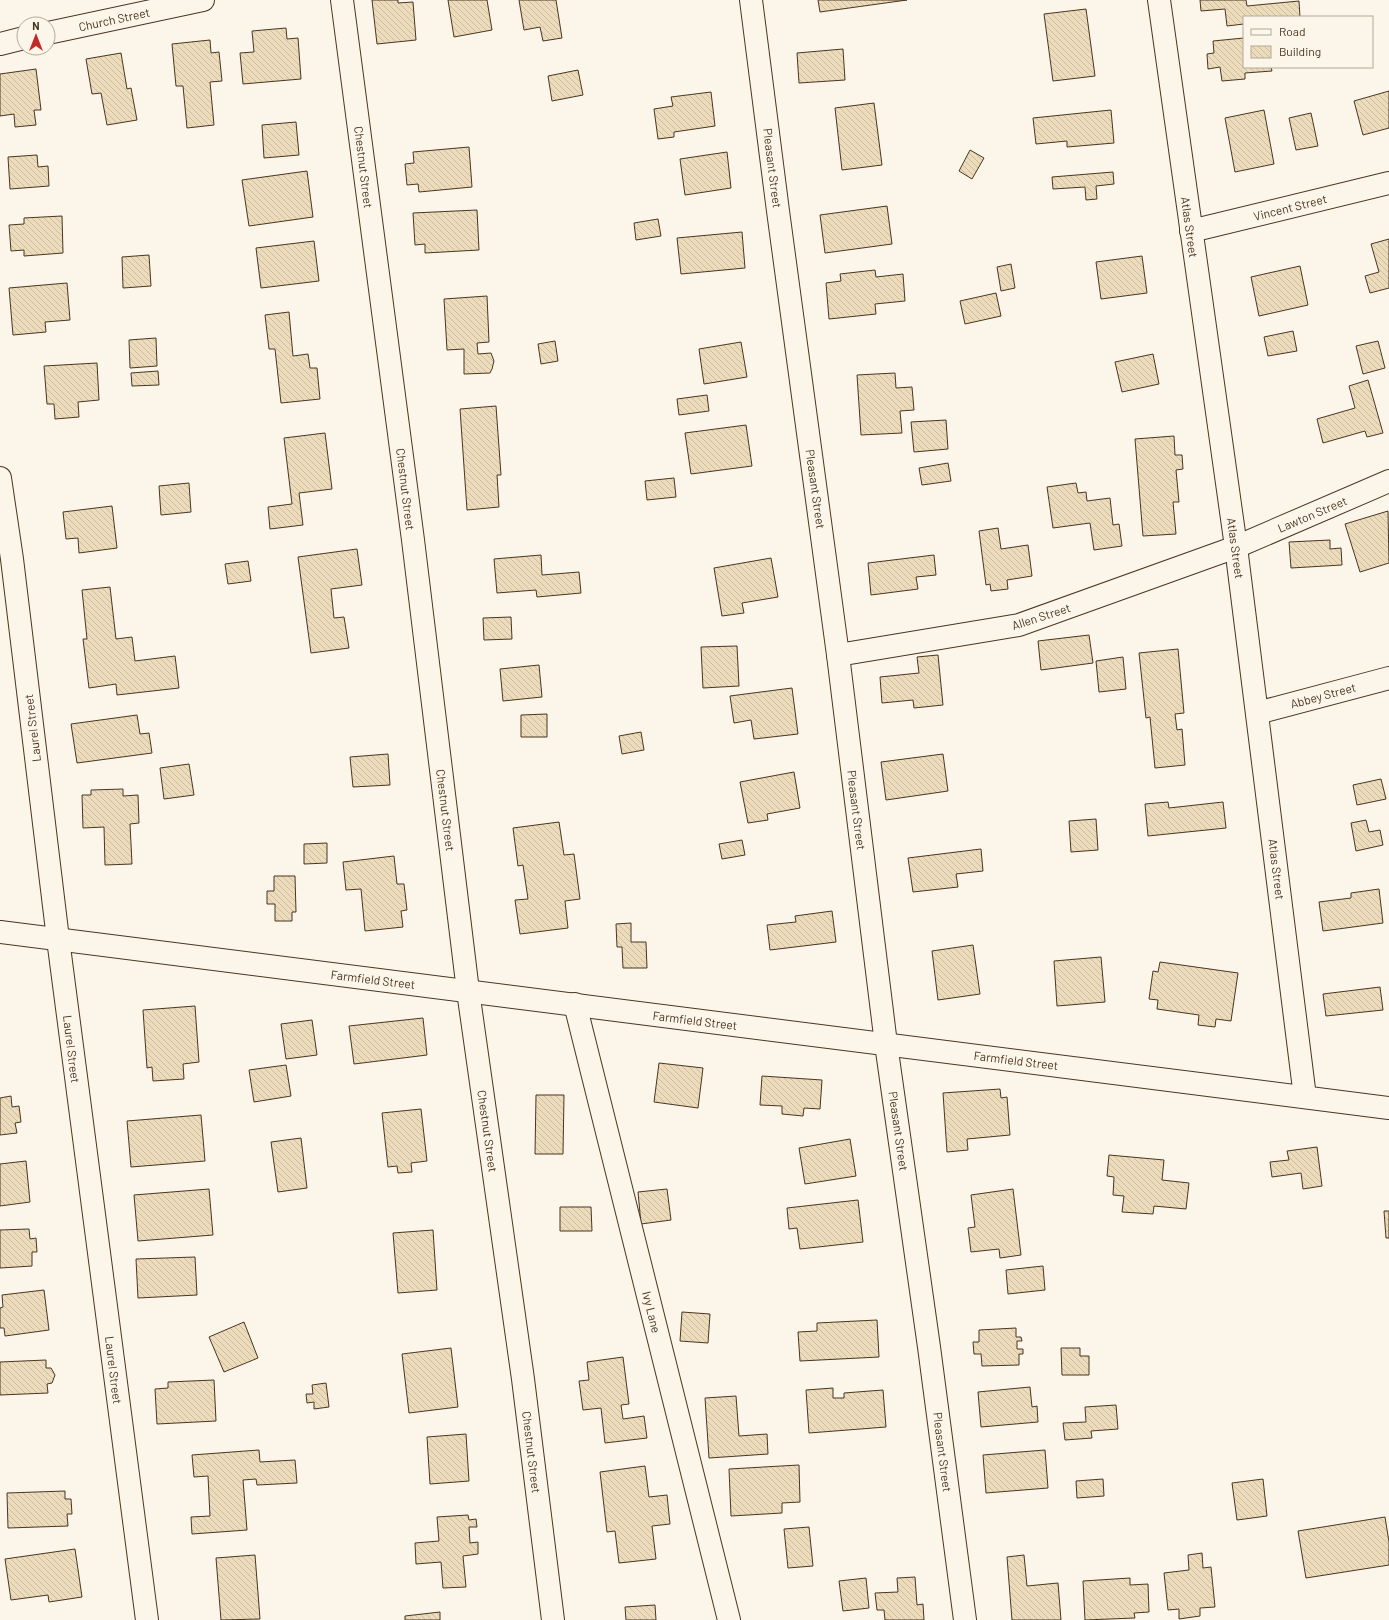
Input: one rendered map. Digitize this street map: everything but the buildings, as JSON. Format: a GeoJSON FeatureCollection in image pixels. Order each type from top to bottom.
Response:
{"type":"FeatureCollection","features":[{"type":"Feature","properties":{"kind":"street","name":"Church Street"},"geometry":{"type":"LineString","coordinates":[[56,31],[203,0]]}},
{"type":"Feature","properties":{"kind":"street","name":"Chestnut Street"},"geometry":{"type":"LineString","coordinates":[[342,0],[412,532],[468,991],[523,1379],[553,1620]]}},
{"type":"Feature","properties":{"kind":"street","name":"Pleasant Street"},"geometry":{"type":"LineString","coordinates":[[752,0],[779,218],[838,655],[886,1044],[930,1347],[965,1620]]}},
{"type":"Feature","properties":{"kind":"street","name":"Atlas Street"},"geometry":{"type":"LineString","coordinates":[[1159,0],[1190,231],[1236,547],[1304,1097]]}},
{"type":"Feature","properties":{"kind":"street"},"geometry":{"type":"LineString","coordinates":[[0,44],[16,40]]}},
{"type":"Feature","properties":{"kind":"street","name":"Vincent Street"},"geometry":{"type":"LineString","coordinates":[[1190,231],[1389,183]]}},
{"type":"Feature","properties":{"kind":"street","name":"Laurel Street"},"geometry":{"type":"LineString","coordinates":[[0,478],[13,566],[58,940],[147,1620]]}},
{"type":"Feature","properties":{"kind":"street","name":"Lawton Street"},"geometry":{"type":"LineString","coordinates":[[1236,547],[1389,481]]}},
{"type":"Feature","properties":{"kind":"street","name":"Allen Street"},"geometry":{"type":"LineString","coordinates":[[838,655],[1019,625],[1236,547]]}},
{"type":"Feature","properties":{"kind":"street","name":"Abbey Street"},"geometry":{"type":"LineString","coordinates":[[1257,712],[1389,678]]}},
{"type":"Feature","properties":{"kind":"street","name":"Farmfield Street"},"geometry":{"type":"LineString","coordinates":[[0,932],[1389,1108]]}},
{"type":"Feature","properties":{"kind":"street","name":"Ivy Lane"},"geometry":{"type":"LineString","coordinates":[[575,1004],[729,1620]]}}]}
